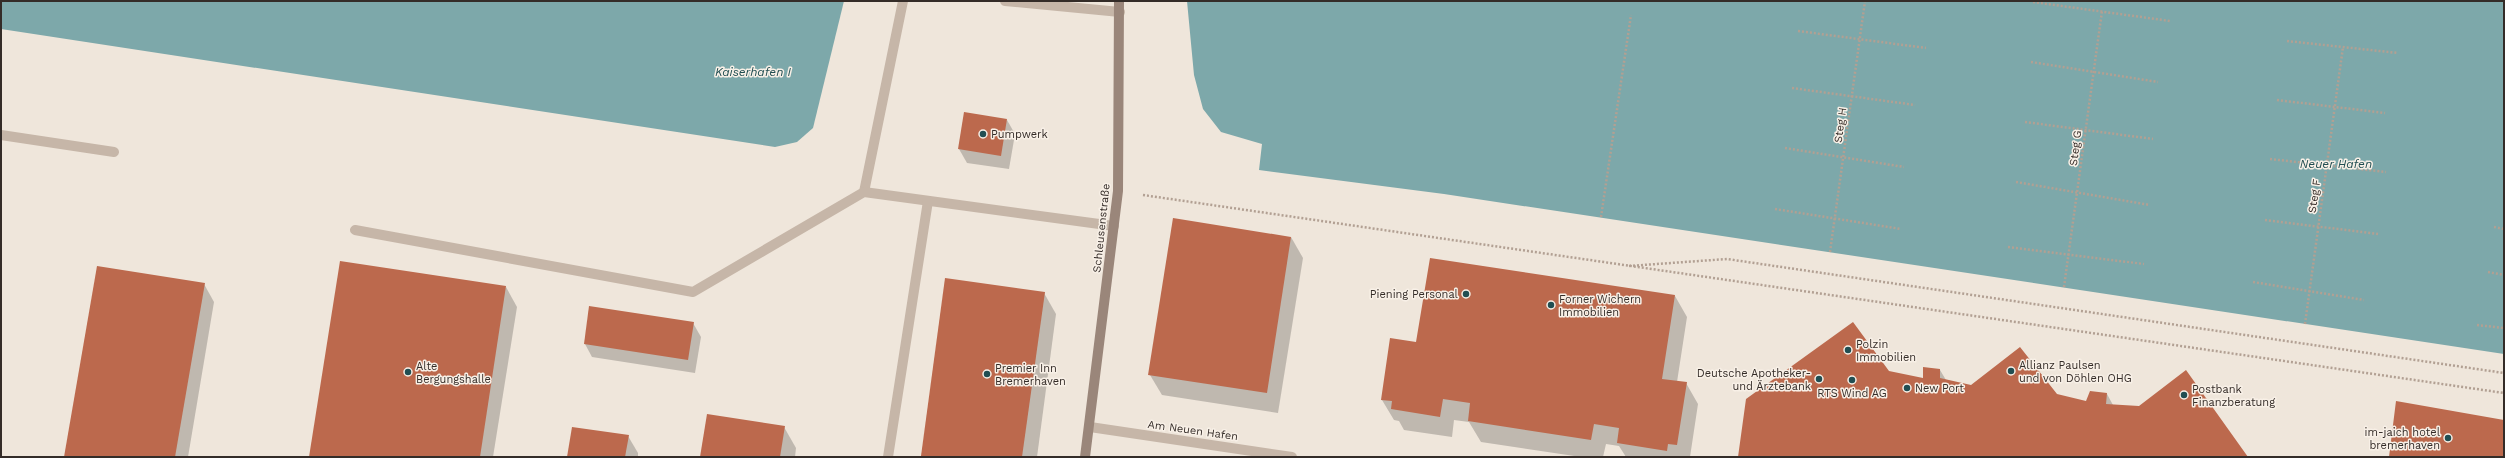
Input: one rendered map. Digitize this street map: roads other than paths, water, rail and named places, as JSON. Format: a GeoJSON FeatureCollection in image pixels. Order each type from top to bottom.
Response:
{"type":"FeatureCollection","features":[{"type":"Feature","properties":{"kind":"street"},"geometry":{"type":"LineString","coordinates":[[864,192],[903,1]]}},
{"type":"Feature","properties":{"kind":"street"},"geometry":{"type":"LineString","coordinates":[[1006,1],[1120,12]]}},
{"type":"Feature","properties":{"kind":"street","name":"Schleusenstraße"},"geometry":{"type":"LineString","coordinates":[[1086,457],[1118,191],[1119,1]]}},
{"type":"Feature","properties":{"kind":"street"},"geometry":{"type":"LineString","coordinates":[[1,135],[114,152]]}},
{"type":"Feature","properties":{"kind":"street"},"geometry":{"type":"LineString","coordinates":[[355,230],[693,292],[864,192],[1114,226]]}},
{"type":"Feature","properties":{"kind":"street"},"geometry":{"type":"LineString","coordinates":[[888,457],[928,201]]}},
{"type":"Feature","properties":{"kind":"street","name":"Am Neuen Hafen"},"geometry":{"type":"LineString","coordinates":[[1090,427],[1292,457]]}},
{"type":"Feature","properties":{"kind":"water","name":"Kaiserhafen I"},"geometry":{"type":"Polygon","coordinates":[[[1,1],[844,1],[813,128],[797,142],[775,147],[1,29],[1,1]]]}},
{"type":"Feature","properties":{"kind":"water","name":"Neuer Hafen"},"geometry":{"type":"Polygon","coordinates":[[[1187,1],[2504,1],[2504,354],[1444,194],[1259,170],[1262,144],[1221,132],[1203,109],[1194,75],[1187,1]]]}},
{"type":"Feature","properties":{"kind":"place","name":"Pumpwerk"},"geometry":{"type":"Point","coordinates":[983,134]}},
{"type":"Feature","properties":{"kind":"place","name":"Piening Personal"},"geometry":{"type":"Point","coordinates":[1466,294]}},
{"type":"Feature","properties":{"kind":"place","name":"Forner Wichern Immobilien"},"geometry":{"type":"Point","coordinates":[1551,305]}},
{"type":"Feature","properties":{"kind":"place","name":"Polzin Immobilien"},"geometry":{"type":"Point","coordinates":[1848,350]}},
{"type":"Feature","properties":{"kind":"place","name":"Allianz Paulsen und von Döhlen OHG"},"geometry":{"type":"Point","coordinates":[2011,371]}},
{"type":"Feature","properties":{"kind":"place","name":"Alte Bergungshalle"},"geometry":{"type":"Point","coordinates":[408,372]}},
{"type":"Feature","properties":{"kind":"place","name":"Premier Inn Bremerhaven"},"geometry":{"type":"Point","coordinates":[987,374]}},
{"type":"Feature","properties":{"kind":"place","name":"Deutsche Apotheker- und Ärztebank"},"geometry":{"type":"Point","coordinates":[1819,379]}},
{"type":"Feature","properties":{"kind":"place","name":"RTS Wind AG"},"geometry":{"type":"Point","coordinates":[1852,380]}},
{"type":"Feature","properties":{"kind":"place","name":"New Port"},"geometry":{"type":"Point","coordinates":[1907,388]}},
{"type":"Feature","properties":{"kind":"place","name":"Postbank Finanzberatung"},"geometry":{"type":"Point","coordinates":[2184,395]}},
{"type":"Feature","properties":{"kind":"place","name":"im-jaich hotel bremerhaven"},"geometry":{"type":"Point","coordinates":[2448,438]}}]}
